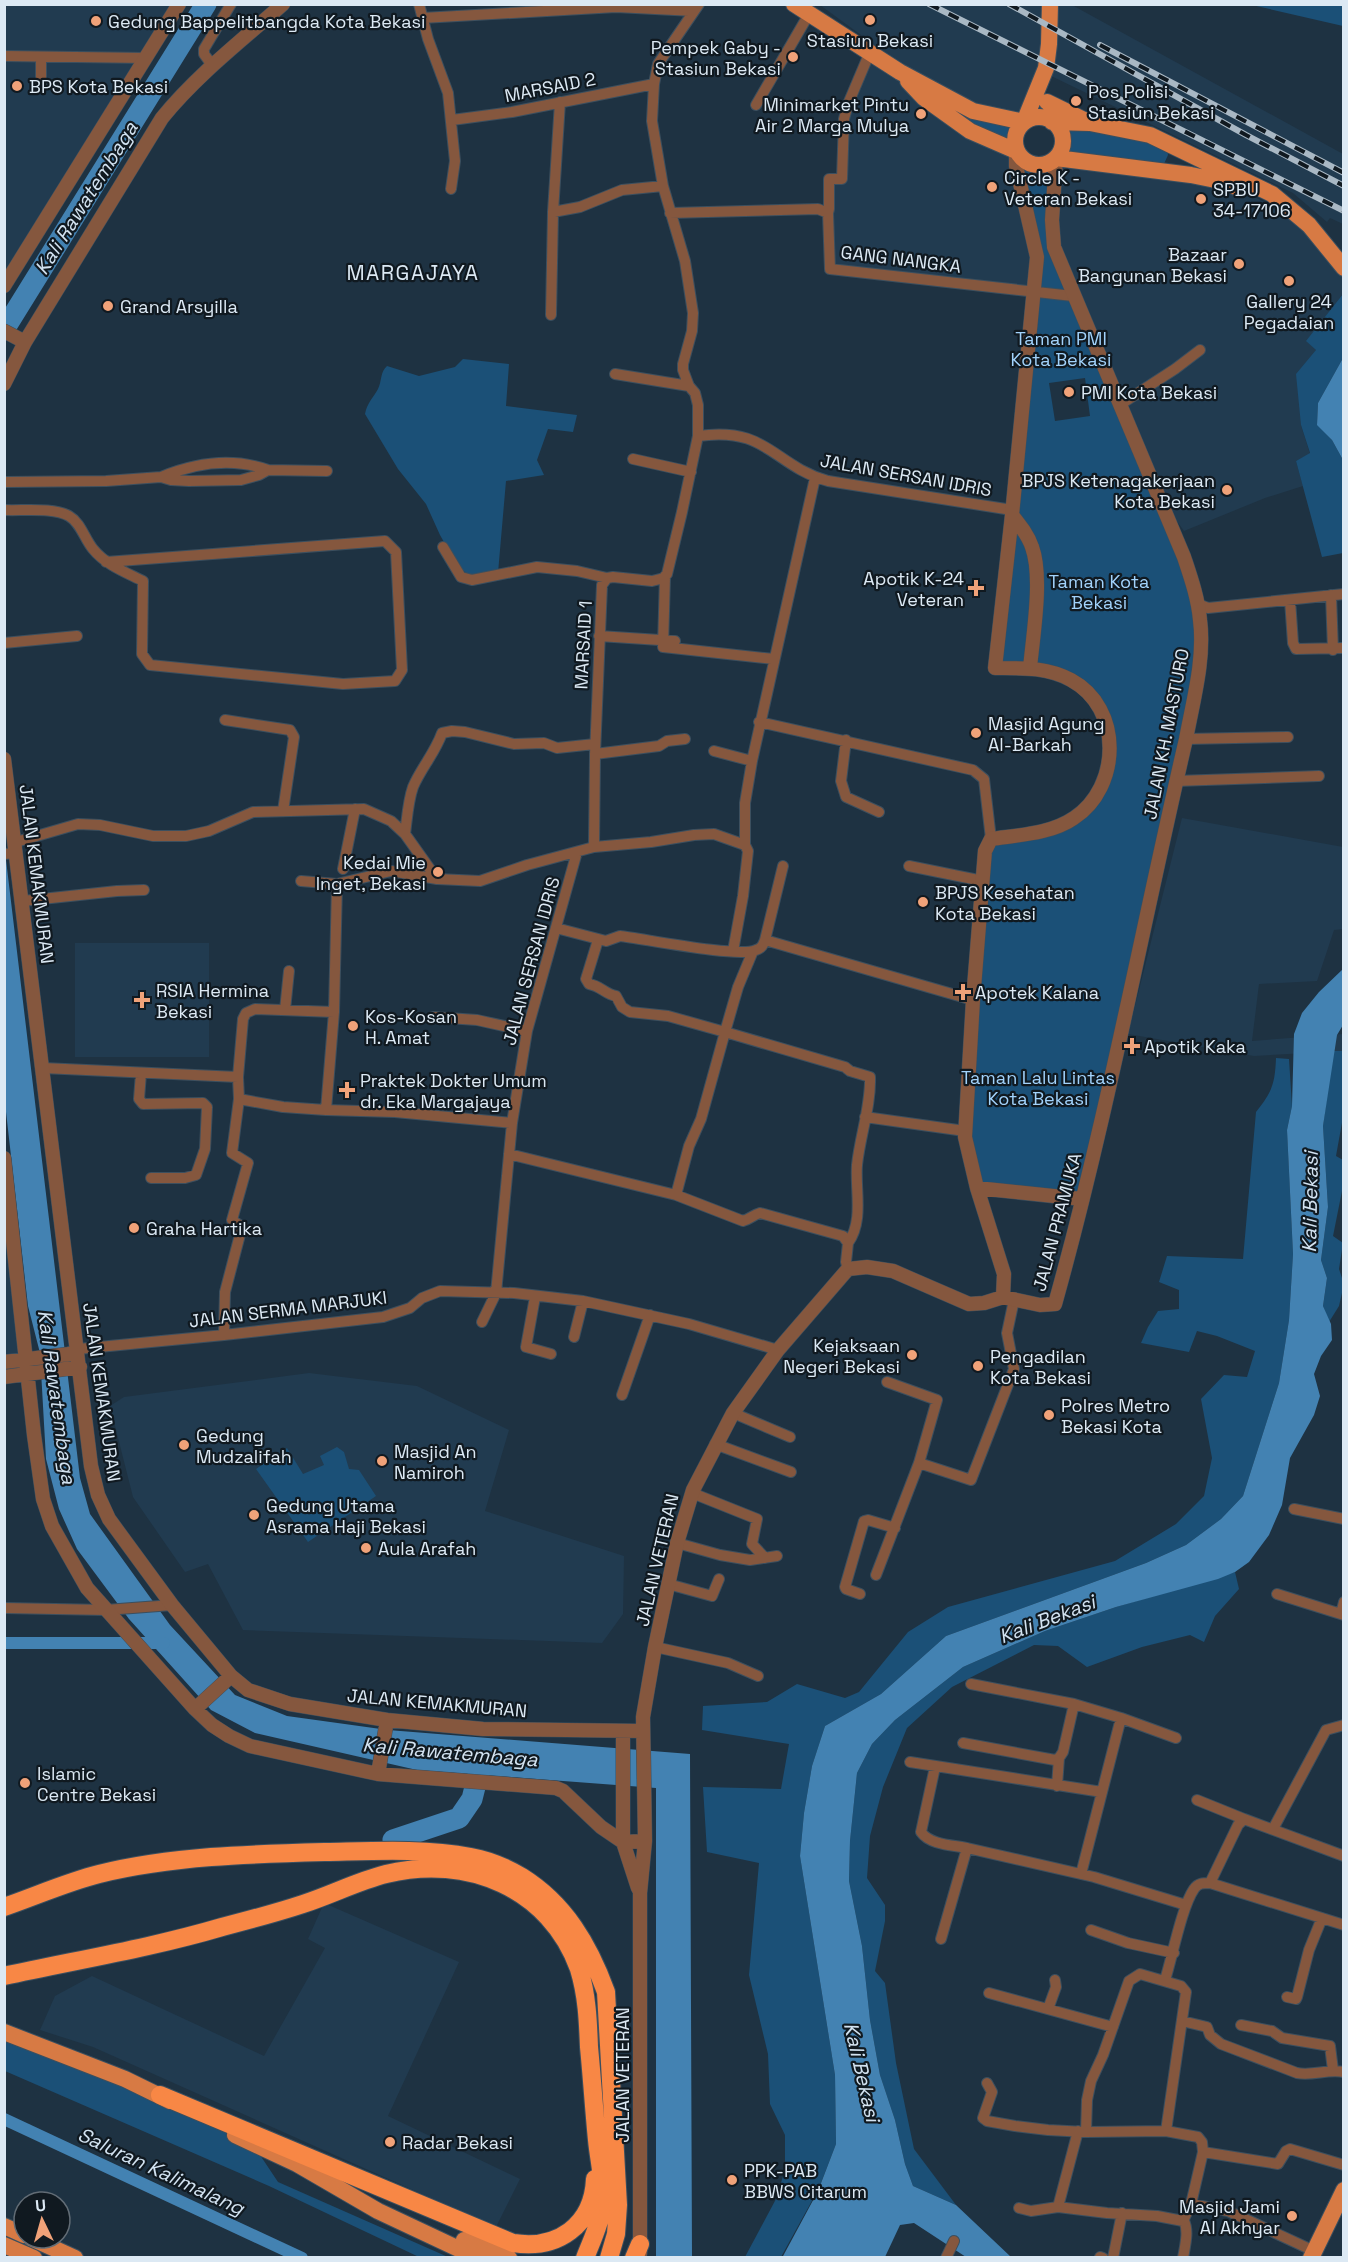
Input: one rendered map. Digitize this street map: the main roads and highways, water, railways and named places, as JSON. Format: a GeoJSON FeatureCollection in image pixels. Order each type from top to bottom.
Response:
{"type":"FeatureCollection","features":[{"type":"Feature","properties":{"kind":"highway"},"geometry":{"type":"LineString","coordinates":[[4,1907],[98,1874],[158,1863],[279,1854],[430,1851],[474,1857],[496,1864],[520,1876],[544,1892],[562,1910],[580,1935],[598,1968],[606,1992],[618,2205],[616,2258]]}},
{"type":"Feature","properties":{"kind":"highway"},"geometry":{"type":"LineString","coordinates":[[4,1976],[191,1937],[303,1904],[366,1880],[408,1870],[450,1869],[472,1872],[512,1889],[535,1904],[554,1921],[569,1946],[579,1971],[586,2000],[597,2142],[604,2192],[598,2227],[585,2258]]}},
{"type":"Feature","properties":{"kind":"highway"},"geometry":{"type":"LineString","coordinates":[[160,2095],[513,2242],[528,2245],[561,2238],[583,2218],[595,2189],[597,2142]]}},
{"type":"Feature","properties":{"kind":"highway"},"geometry":{"type":"LineString","coordinates":[[609,2258],[616,2234]]}},
{"type":"Feature","properties":{"kind":"main road"},"geometry":{"type":"LineString","coordinates":[[794,4],[900,72],[973,111],[1024,122],[1036,118],[1090,123],[1150,135],[1272,194],[1309,225],[1341,265]]}},
{"type":"Feature","properties":{"kind":"main road"},"geometry":{"type":"LineString","coordinates":[[1016,151],[1015,136],[1024,122],[1044,73],[1049,49],[1050,4]]}},
{"type":"Feature","properties":{"kind":"main road"},"geometry":{"type":"LineString","coordinates":[[900,72],[924,98],[970,131],[1016,151],[1023,160],[1035,166],[1048,164],[1056,159],[1061,151],[1062,136],[1051,121],[1044,73]]}},
{"type":"Feature","properties":{"kind":"main road"},"geometry":{"type":"LineString","coordinates":[[1047,102],[1090,123]]}},
{"type":"Feature","properties":{"kind":"main road"},"geometry":{"type":"LineString","coordinates":[[1158,172],[1168,155],[1166,143]]}},
{"type":"Feature","properties":{"kind":"main road"},"geometry":{"type":"LineString","coordinates":[[1056,159],[1191,175],[1225,182],[1264,202],[1303,229],[1341,265]]}},
{"type":"Feature","properties":{"kind":"main road"},"geometry":{"type":"LineString","coordinates":[[4,2032],[125,2079],[160,2095],[226,2132],[509,2258]]}},
{"type":"Feature","properties":{"kind":"main road"},"geometry":{"type":"LineString","coordinates":[[297,2164],[378,2211],[478,2258]]}},
{"type":"Feature","properties":{"kind":"main road"},"geometry":{"type":"LineString","coordinates":[[1313,2254],[1344,2190]]}},
{"type":"Feature","properties":{"kind":"main road"},"geometry":{"type":"LineString","coordinates":[[4,2245],[33,2258]]}},
{"type":"Feature","properties":{"kind":"main road"},"geometry":{"type":"LineString","coordinates":[[57,2250],[75,2258]]}},
{"type":"Feature","properties":{"kind":"water"},"geometry":{"type":"Polygon","coordinates":[[[1343,358],[1343,460],[1332,440],[1317,425],[1318,403],[1343,358]]]}},
{"type":"Feature","properties":{"kind":"water"},"geometry":{"type":"Polygon","coordinates":[[[4,843],[80,1478],[90,1514],[170,1625],[235,1695],[287,1716],[388,1730],[690,1754],[692,2257],[656,2257],[656,1788],[417,1770],[255,1733],[211,1710],[129,1619],[77,1549],[59,1509],[46,1459],[40,1353],[28,1306],[5,1103],[4,843]]]}},
{"type":"Feature","properties":{"kind":"water","name":"Kali Bekasi"},"geometry":{"type":"Polygon","coordinates":[[[1343,969],[1343,1025],[1337,1035],[1323,1126],[1328,1207],[1321,1260],[1327,1278],[1323,1306],[1331,1324],[1332,1340],[1321,1356],[1314,1374],[1320,1396],[1314,1415],[1290,1458],[1282,1505],[1269,1535],[1249,1562],[1235,1572],[1218,1579],[1116,1607],[1045,1631],[963,1667],[895,1720],[872,1744],[857,1773],[850,1841],[849,1881],[862,1946],[870,2020],[880,2075],[895,2120],[905,2164],[913,2186],[956,2205],[1011,2257],[966,2257],[914,2223],[900,2225],[885,2257],[782,2258],[818,2191],[836,2144],[835,2075],[800,1856],[812,1766],[825,1726],[881,1694],[946,1636],[1146,1563],[1186,1545],[1221,1519],[1243,1496],[1279,1383],[1289,1320],[1293,1254],[1287,1130],[1292,1106],[1294,1034],[1302,1013],[1319,992],[1343,969]]]}},
{"type":"Feature","properties":{"kind":"waterway","name":"Kali Rawatembaga"},"geometry":{"type":"LineString","coordinates":[[4,330],[206,4]]}},
{"type":"Feature","properties":{"kind":"waterway"},"geometry":{"type":"LineString","coordinates":[[4,1643],[164,1643]]}},
{"type":"Feature","properties":{"kind":"waterway"},"geometry":{"type":"LineString","coordinates":[[393,1840],[459,1818],[472,1799],[481,1763]]}},
{"type":"Feature","properties":{"kind":"waterway","name":"Saluran Kalimalang"},"geometry":{"type":"LineString","coordinates":[[4,2119],[302,2258]]}},
{"type":"Feature","properties":{"kind":"railway"},"geometry":{"type":"LineString","coordinates":[[929,4],[1344,211]]}},
{"type":"Feature","properties":{"kind":"railway"},"geometry":{"type":"LineString","coordinates":[[1009,4],[1246,135],[1344,186]]}},
{"type":"Feature","properties":{"kind":"railway"},"geometry":{"type":"LineString","coordinates":[[1100,45],[1344,173]]}},
{"type":"Feature","properties":{"kind":"place","name":"Stasiun Bekasi"},"geometry":{"type":"Point","coordinates":[870,20]}},
{"type":"Feature","properties":{"kind":"place","name":"Gedung Bappelitbangda Kota Bekasi"},"geometry":{"type":"Point","coordinates":[96,21]}},
{"type":"Feature","properties":{"kind":"place","name":"Pempek Gaby - Stasiun Bekasi"},"geometry":{"type":"Point","coordinates":[793,57]}},
{"type":"Feature","properties":{"kind":"place","name":"BPS Kota Bekasi"},"geometry":{"type":"Point","coordinates":[17,86]}},
{"type":"Feature","properties":{"kind":"place","name":"Pos Polisi Stasiun Bekasi"},"geometry":{"type":"Point","coordinates":[1076,101]}},
{"type":"Feature","properties":{"kind":"place","name":"Minimarket Pintu Air 2 Marga Mulya"},"geometry":{"type":"Point","coordinates":[921,114]}},
{"type":"Feature","properties":{"kind":"place","name":"Circle K - Veteran Bekasi"},"geometry":{"type":"Point","coordinates":[992,187]}},
{"type":"Feature","properties":{"kind":"place","name":"SPBU 34-17106"},"geometry":{"type":"Point","coordinates":[1201,199]}},
{"type":"Feature","properties":{"kind":"place","name":"Bazaar Bangunan Bekasi"},"geometry":{"type":"Point","coordinates":[1239,264]}},
{"type":"Feature","properties":{"kind":"place","name":"Gallery 24 Pegadaian"},"geometry":{"type":"Point","coordinates":[1289,281]}},
{"type":"Feature","properties":{"kind":"place","name":"Grand Arsyilla"},"geometry":{"type":"Point","coordinates":[108,306]}},
{"type":"Feature","properties":{"kind":"place","name":"PMI Kota Bekasi"},"geometry":{"type":"Point","coordinates":[1069,392]}},
{"type":"Feature","properties":{"kind":"place","name":"BPJS Ketenagakerjaan Kota Bekasi"},"geometry":{"type":"Point","coordinates":[1227,490]}},
{"type":"Feature","properties":{"kind":"place","name":"Apotik K-24 Veteran"},"geometry":{"type":"Point","coordinates":[976,588]}},
{"type":"Feature","properties":{"kind":"place","name":"Masjid Agung Al-Barkah"},"geometry":{"type":"Point","coordinates":[976,733]}},
{"type":"Feature","properties":{"kind":"place","name":"Kedai Mie Inget, Bekasi"},"geometry":{"type":"Point","coordinates":[438,872]}},
{"type":"Feature","properties":{"kind":"place","name":"BPJS Kesehatan Kota Bekasi"},"geometry":{"type":"Point","coordinates":[923,902]}},
{"type":"Feature","properties":{"kind":"place","name":"Apotek Kalana"},"geometry":{"type":"Point","coordinates":[963,992]}},
{"type":"Feature","properties":{"kind":"place","name":"RSIA Hermina Bekasi"},"geometry":{"type":"Point","coordinates":[142,1000]}},
{"type":"Feature","properties":{"kind":"place","name":"Kos-Kosan H. Amat"},"geometry":{"type":"Point","coordinates":[353,1026]}},
{"type":"Feature","properties":{"kind":"place","name":"Apotik Kaka"},"geometry":{"type":"Point","coordinates":[1132,1046]}},
{"type":"Feature","properties":{"kind":"place","name":"Praktek Dokter Umum dr. Eka Margajaya"},"geometry":{"type":"Point","coordinates":[347,1090]}},
{"type":"Feature","properties":{"kind":"place","name":"Graha Hartika"},"geometry":{"type":"Point","coordinates":[134,1228]}},
{"type":"Feature","properties":{"kind":"place","name":"Kejaksaan Negeri Bekasi"},"geometry":{"type":"Point","coordinates":[912,1355]}},
{"type":"Feature","properties":{"kind":"place","name":"Pengadilan Kota Bekasi"},"geometry":{"type":"Point","coordinates":[978,1366]}},
{"type":"Feature","properties":{"kind":"place","name":"Polres Metro Bekasi Kota"},"geometry":{"type":"Point","coordinates":[1049,1415]}},
{"type":"Feature","properties":{"kind":"place","name":"Gedung Mudzalifah"},"geometry":{"type":"Point","coordinates":[184,1445]}},
{"type":"Feature","properties":{"kind":"place","name":"Masjid An Namiroh"},"geometry":{"type":"Point","coordinates":[382,1461]}},
{"type":"Feature","properties":{"kind":"place","name":"Gedung Utama Asrama Haji Bekasi"},"geometry":{"type":"Point","coordinates":[254,1515]}},
{"type":"Feature","properties":{"kind":"place","name":"Aula Arafah"},"geometry":{"type":"Point","coordinates":[366,1548]}},
{"type":"Feature","properties":{"kind":"place","name":"Islamic Centre Bekasi"},"geometry":{"type":"Point","coordinates":[25,1783]}},
{"type":"Feature","properties":{"kind":"place","name":"Radar Bekasi"},"geometry":{"type":"Point","coordinates":[390,2142]}},
{"type":"Feature","properties":{"kind":"place","name":"PPK-PAB BBWS Citarum"},"geometry":{"type":"Point","coordinates":[732,2180]}},
{"type":"Feature","properties":{"kind":"place","name":"Masjid Jami Al Akhyar"},"geometry":{"type":"Point","coordinates":[1292,2216]}},
{"type":"Feature","properties":{"kind":"district","name":"MARGAJAYA"},"geometry":{"type":"Point","coordinates":[413,272]}},
{"type":"Feature","properties":{"kind":"park label","name":"Taman PMI Kota Bekasi"},"geometry":{"type":"Point","coordinates":[1061,348]}},
{"type":"Feature","properties":{"kind":"park label","name":"Taman Kota Bekasi"},"geometry":{"type":"Point","coordinates":[1099,591]}},
{"type":"Feature","properties":{"kind":"park label","name":"Taman Lalu Lintas Kota Bekasi"},"geometry":{"type":"Point","coordinates":[1038,1087]}}]}
